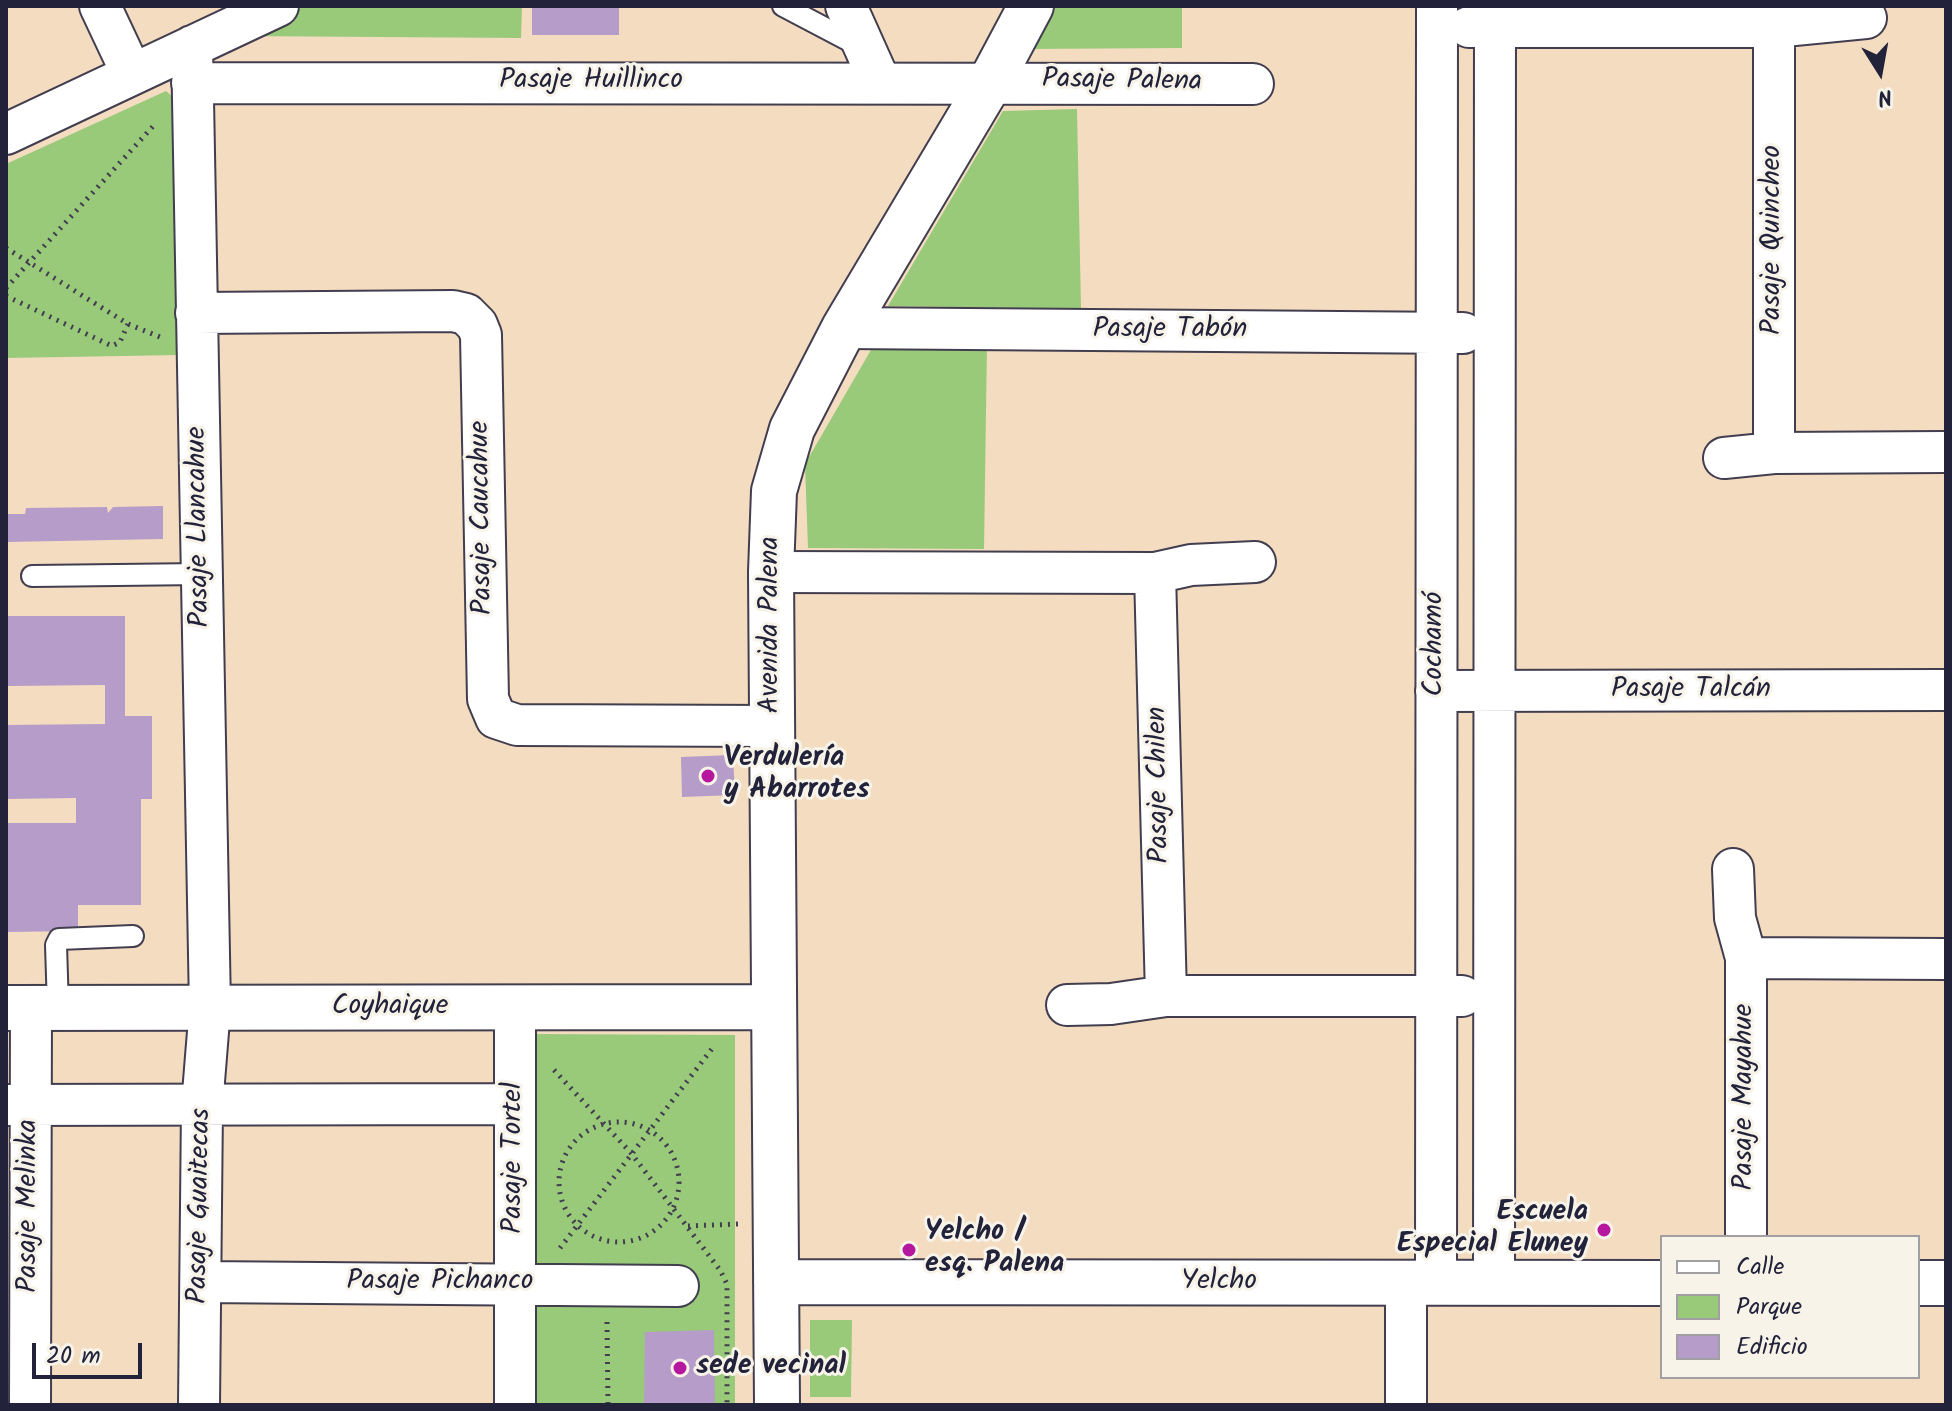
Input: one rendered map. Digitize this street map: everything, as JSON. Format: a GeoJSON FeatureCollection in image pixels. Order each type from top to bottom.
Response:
{"type":"FeatureCollection","features":[{"type":"Feature","properties":{"kind":"street"},"geometry":{"type":"LineString","coordinates":[[100,6],[132,74]]}},
{"type":"Feature","properties":{"kind":"street","name":"Pasaje Huillinco"},"geometry":{"type":"LineString","coordinates":[[192,64],[278,6]]}},
{"type":"Feature","properties":{"kind":"street"},"geometry":{"type":"LineString","coordinates":[[846,6],[872,65]]}},
{"type":"Feature","properties":{"kind":"street","name":"Avenida Palena"},"geometry":{"type":"LineString","coordinates":[[777,1405],[776,1223],[759,1007],[772,726],[772,514],[778,470],[792,429],[844,328],[991,81],[1031,6]]}},
{"type":"Feature","properties":{"kind":"street"},"geometry":{"type":"LineString","coordinates":[[1437,16],[1774,27],[1866,18]]}},
{"type":"Feature","properties":{"kind":"street","name":"Cochamó"},"geometry":{"type":"LineString","coordinates":[[1406,1405],[1421,1283],[1436,996],[1437,16]]}},
{"type":"Feature","properties":{"kind":"street","name":"Cochamó"},"geometry":{"type":"LineString","coordinates":[[1494,1283],[1495,16]]}},
{"type":"Feature","properties":{"kind":"street","name":"Pasaje Quincheo"},"geometry":{"type":"LineString","coordinates":[[1774,27],[1774,453]]}},
{"type":"Feature","properties":{"kind":"street","name":"Pasaje Huillinco"},"geometry":{"type":"LineString","coordinates":[[6,134],[132,74],[192,64],[872,65],[991,81]]}},
{"type":"Feature","properties":{"kind":"street","name":"Pasaje Llancahue"},"geometry":{"type":"LineString","coordinates":[[192,64],[182,322],[202,574],[210,1007]]}},
{"type":"Feature","properties":{"kind":"street","name":"Pasaje Palena"},"geometry":{"type":"LineString","coordinates":[[991,81],[1253,84]]}},
{"type":"Feature","properties":{"kind":"street","name":"Pasaje Caucahue"},"geometry":{"type":"LineString","coordinates":[[182,322],[453,311],[466,314],[477,325],[481,335],[488,699],[496,718],[517,725],[772,726]]}},
{"type":"Feature","properties":{"kind":"street","name":"Pasaje Tabón"},"geometry":{"type":"LineString","coordinates":[[844,328],[1495,333]]}},
{"type":"Feature","properties":{"kind":"street"},"geometry":{"type":"LineString","coordinates":[[1724,458],[1774,453],[1946,452]]}},
{"type":"Feature","properties":{"kind":"street"},"geometry":{"type":"LineString","coordinates":[[771,572],[1155,573],[1191,565],[1255,562]]}},
{"type":"Feature","properties":{"kind":"street","name":"Pasaje Chilen"},"geometry":{"type":"LineString","coordinates":[[1155,573],[1166,996]]}},
{"type":"Feature","properties":{"kind":"street","name":"Pasaje Talcán"},"geometry":{"type":"LineString","coordinates":[[1436,691],[1946,690]]}},
{"type":"Feature","properties":{"kind":"street","name":"Pasaje Mayahue"},"geometry":{"type":"LineString","coordinates":[[1733,869],[1735,918],[1746,958],[1746,1235]]}},
{"type":"Feature","properties":{"kind":"street"},"geometry":{"type":"LineString","coordinates":[[1746,958],[1946,959]]}},
{"type":"Feature","properties":{"kind":"street"},"geometry":{"type":"LineString","coordinates":[[1067,1005],[1111,1004],[1166,996],[1494,997]]}},
{"type":"Feature","properties":{"kind":"street","name":"Coyhaique"},"geometry":{"type":"LineString","coordinates":[[31,1008],[210,1007],[515,1018],[759,1007]]}},
{"type":"Feature","properties":{"kind":"street","name":"Pasaje Guaitecas"},"geometry":{"type":"LineString","coordinates":[[199,1405],[202,1106],[210,1007]]}},
{"type":"Feature","properties":{"kind":"street","name":"Pasaje Melinka"},"geometry":{"type":"LineString","coordinates":[[30,1405],[18,1105],[31,1008]]}},
{"type":"Feature","properties":{"kind":"street","name":"Pasaje Tortel"},"geometry":{"type":"LineString","coordinates":[[515,1018],[522,1284],[515,1405]]}},
{"type":"Feature","properties":{"kind":"street"},"geometry":{"type":"LineString","coordinates":[[18,1105],[515,1104]]}},
{"type":"Feature","properties":{"kind":"street","name":"Pasaje Pichanco"},"geometry":{"type":"LineString","coordinates":[[201,1282],[678,1286]]}},
{"type":"Feature","properties":{"kind":"street","name":"Yelcho"},"geometry":{"type":"LineString","coordinates":[[776,1282],[1660,1283]]}},
{"type":"Feature","properties":{"kind":"street"},"geometry":{"type":"LineString","coordinates":[[1920,1283],[1946,1283]]}},
{"type":"Feature","properties":{"kind":"lane"},"geometry":{"type":"LineString","coordinates":[[783,6],[872,65]]}},
{"type":"Feature","properties":{"kind":"lane"},"geometry":{"type":"LineString","coordinates":[[32,576],[202,574]]}},
{"type":"Feature","properties":{"kind":"lane"},"geometry":{"type":"LineString","coordinates":[[31,1008],[59,939],[133,936]]}},
{"type":"Feature","properties":{"kind":"path"},"geometry":{"type":"LineString","coordinates":[[6,288],[155,123],[192,64]]}},
{"type":"Feature","properties":{"kind":"path"},"geometry":{"type":"LineString","coordinates":[[146,115],[155,123],[156,138]]}},
{"type":"Feature","properties":{"kind":"path"},"geometry":{"type":"LineString","coordinates":[[6,248],[128,324],[156,338],[182,322]]}},
{"type":"Feature","properties":{"kind":"path"},"geometry":{"type":"LineString","coordinates":[[6,296],[112,346],[120,342],[128,324]]}},
{"type":"Feature","properties":{"kind":"path"},"geometry":{"type":"LineString","coordinates":[[522,1284],[578,1227],[649,1129],[759,1007]]}},
{"type":"Feature","properties":{"kind":"path"},"geometry":{"type":"LineString","coordinates":[[515,1018],[631,1153],[727,1284],[727,1405]]}},
{"type":"Feature","properties":{"kind":"path"},"geometry":{"type":"LineString","coordinates":[[628,1122],[649,1129],[666,1144],[677,1164],[679,1186],[673,1209],[657,1229],[633,1241],[606,1242],[578,1227],[562,1206],[558,1180],[564,1154],[581,1134],[605,1123],[628,1122]]}},
{"type":"Feature","properties":{"kind":"path"},"geometry":{"type":"LineString","coordinates":[[687,1226],[776,1223]]}},
{"type":"Feature","properties":{"kind":"green space"},"geometry":{"type":"Polygon","coordinates":[[[305,6],[522,6],[521,38],[240,36],[305,6]]]}},
{"type":"Feature","properties":{"kind":"green space"},"geometry":{"type":"Polygon","coordinates":[[[1049,6],[1182,6],[1182,48],[1023,49],[1049,6]]]}},
{"type":"Feature","properties":{"kind":"green space"},"geometry":{"type":"Polygon","coordinates":[[[166,91],[180,103],[179,355],[6,358],[6,164],[166,91]]]}},
{"type":"Feature","properties":{"kind":"green space"},"geometry":{"type":"Polygon","coordinates":[[[1077,109],[1081,309],[888,306],[1003,111],[1077,109]]]}},
{"type":"Feature","properties":{"kind":"green space"},"geometry":{"type":"Polygon","coordinates":[[[875,343],[987,344],[984,549],[808,548],[805,464],[875,343]]]}},
{"type":"Feature","properties":{"kind":"green space"},"geometry":{"type":"Polygon","coordinates":[[[534,1034],[735,1035],[735,1405],[531,1405],[534,1034]]]}},
{"type":"Feature","properties":{"kind":"green space"},"geometry":{"type":"Polygon","coordinates":[[[810,1320],[852,1320],[851,1397],[810,1397],[810,1320]]]}},
{"type":"Feature","properties":{"kind":"building"},"geometry":{"type":"Polygon","coordinates":[[[532,6],[619,6],[619,35],[532,35],[532,6]]]}},
{"type":"Feature","properties":{"kind":"building"},"geometry":{"type":"Polygon","coordinates":[[[163,506],[163,539],[6,542],[6,514],[25,514],[26,508],[107,507],[108,513],[113,507],[163,506]]]}},
{"type":"Feature","properties":{"kind":"building"},"geometry":{"type":"Polygon","coordinates":[[[6,616],[125,616],[125,716],[152,716],[152,799],[141,799],[141,905],[78,905],[78,931],[6,932],[6,823],[76,823],[76,798],[6,799],[6,725],[105,724],[105,685],[6,686],[6,616]]]}},
{"type":"Feature","properties":{"kind":"building","name":"Verdulería y Abarrotes"},"geometry":{"type":"Polygon","coordinates":[[[733,755],[735,795],[682,797],[681,757],[733,755]]]}},
{"type":"Feature","properties":{"kind":"building","name":"sede vecinal"},"geometry":{"type":"Polygon","coordinates":[[[714,1330],[715,1405],[644,1405],[645,1332],[714,1330]]]}},
{"type":"Feature","properties":{"kind":"place","name":"Verdulería y Abarrotes"},"geometry":{"type":"Point","coordinates":[708,776]}},
{"type":"Feature","properties":{"kind":"place","name":"Escuela Especial Eluney"},"geometry":{"type":"Point","coordinates":[1604,1230]}},
{"type":"Feature","properties":{"kind":"place","name":"Yelcho / esq. Palena"},"geometry":{"type":"Point","coordinates":[909,1250]}},
{"type":"Feature","properties":{"kind":"place","name":"sede vecinal"},"geometry":{"type":"Point","coordinates":[680,1368]}}]}
